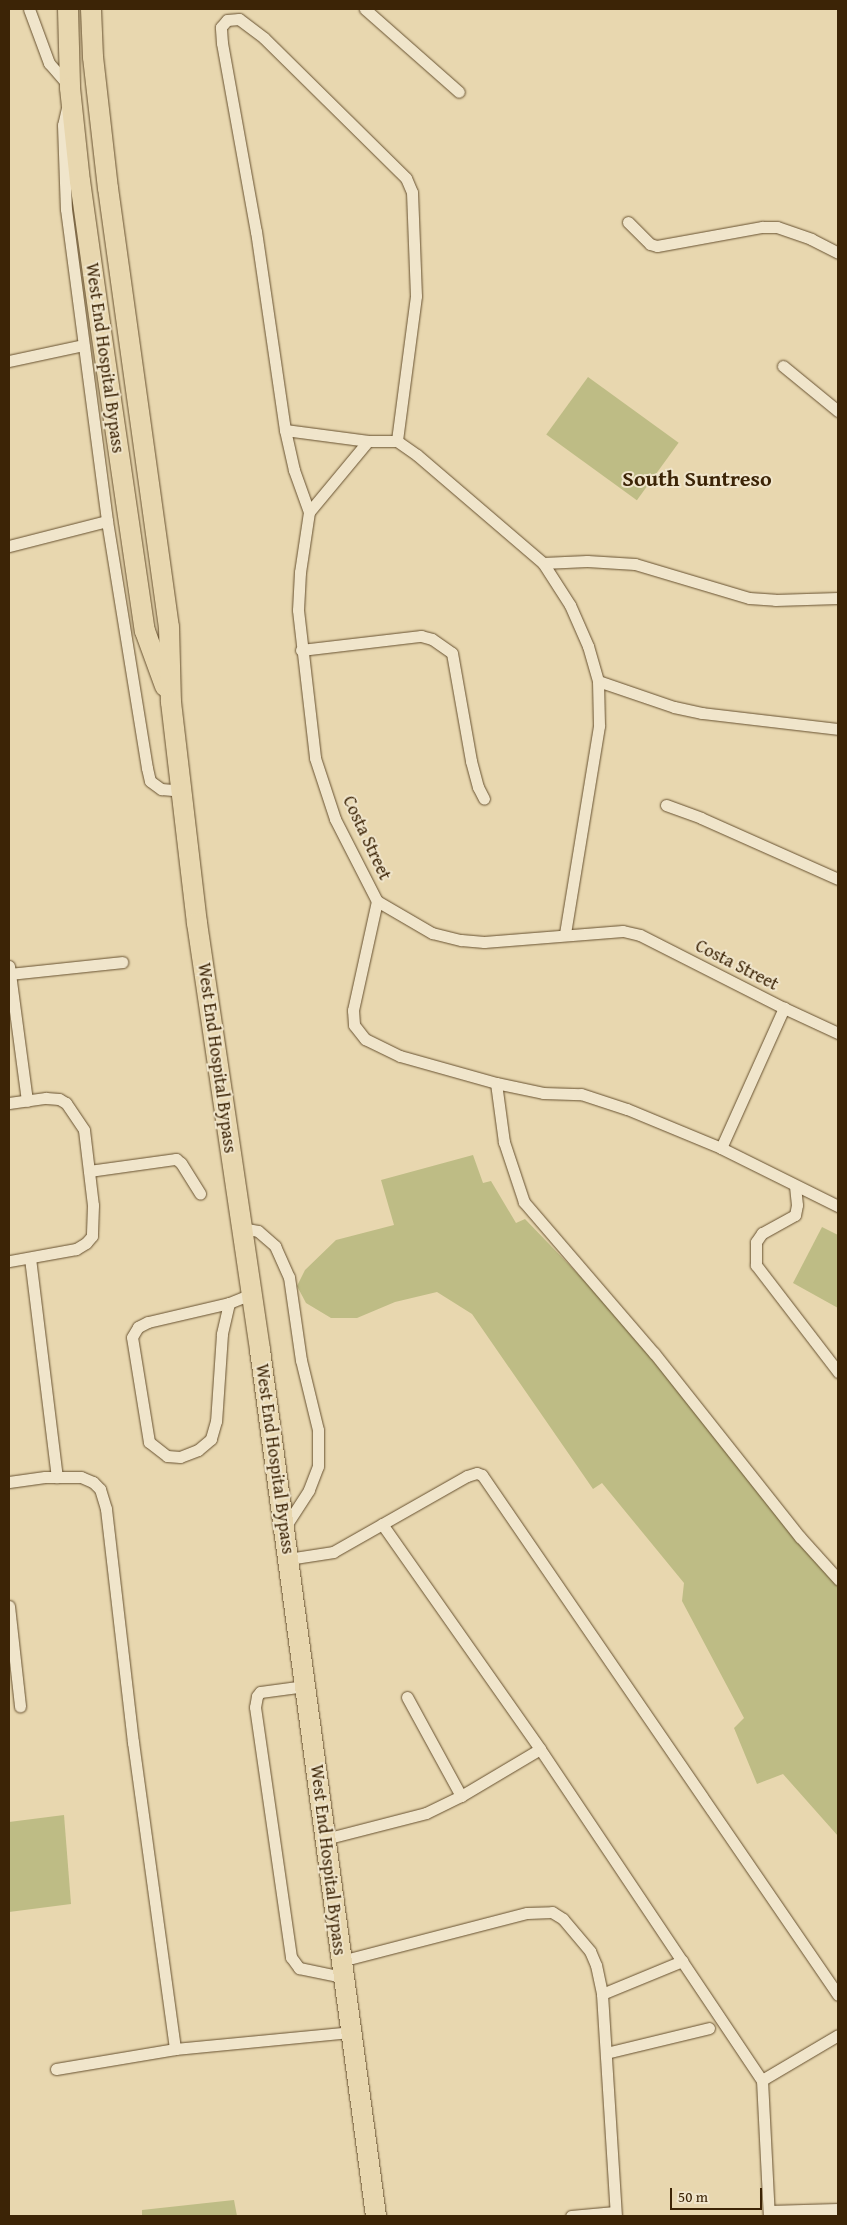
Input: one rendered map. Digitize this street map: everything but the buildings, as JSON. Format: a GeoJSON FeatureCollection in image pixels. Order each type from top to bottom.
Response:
{"type":"FeatureCollection","features":[{"type":"Feature","properties":{"kind":"highway","name":"West End Hospital Bypass"},"geometry":{"type":"LineString","coordinates":[[68,9],[68,59],[80,181],[144,631],[171,702]]}},
{"type":"Feature","properties":{"kind":"highway","name":"West End Hospital Bypass"},"geometry":{"type":"LineString","coordinates":[[91,9],[93,57],[108,188],[169,627],[171,702],[197,923],[284,1529],[376,2216]]}},
{"type":"Feature","properties":{"kind":"street"},"geometry":{"type":"LineString","coordinates":[[29,9],[49,63],[71,93],[63,126],[66,210],[107,521],[150,781],[161,789],[182,790]]}},
{"type":"Feature","properties":{"kind":"street"},"geometry":{"type":"LineString","coordinates":[[365,9],[459,92]]}},
{"type":"Feature","properties":{"kind":"street"},"geometry":{"type":"LineString","coordinates":[[309,512],[294,470],[285,430],[256,232],[222,43],[221,27],[227,20],[239,19],[264,38],[406,178],[412,192],[416,296],[397,441]]}},
{"type":"Feature","properties":{"kind":"street"},"geometry":{"type":"LineString","coordinates":[[628,222],[650,244],[656,246],[777,227],[838,253]]}},
{"type":"Feature","properties":{"kind":"street"},"geometry":{"type":"LineString","coordinates":[[9,360],[83,345]]}},
{"type":"Feature","properties":{"kind":"street"},"geometry":{"type":"LineString","coordinates":[[783,366],[838,411]]}},
{"type":"Feature","properties":{"kind":"street"},"geometry":{"type":"LineString","coordinates":[[285,430],[368,440],[397,441],[417,455],[543,562],[570,605],[588,646],[598,681],[599,726],[565,934]]}},
{"type":"Feature","properties":{"kind":"street"},"geometry":{"type":"LineString","coordinates":[[309,512],[368,440]]}},
{"type":"Feature","properties":{"kind":"street","name":"Costa Street"},"geometry":{"type":"LineString","coordinates":[[309,512],[298,610],[301,650],[315,758],[335,819],[377,901],[432,933],[461,940],[484,942],[565,934],[623,931],[640,935],[784,1008],[838,1033]]}},
{"type":"Feature","properties":{"kind":"street"},"geometry":{"type":"LineString","coordinates":[[9,546],[107,521]]}},
{"type":"Feature","properties":{"kind":"street"},"geometry":{"type":"LineString","coordinates":[[543,562],[587,561],[635,564],[749,598],[775,600],[838,598]]}},
{"type":"Feature","properties":{"kind":"street"},"geometry":{"type":"LineString","coordinates":[[301,650],[421,636],[432,639],[452,653],[471,761],[478,787],[484,799]]}},
{"type":"Feature","properties":{"kind":"street"},"geometry":{"type":"LineString","coordinates":[[598,681],[674,707],[702,713],[838,729]]}},
{"type":"Feature","properties":{"kind":"street"},"geometry":{"type":"LineString","coordinates":[[666,805],[701,818],[838,879]]}},
{"type":"Feature","properties":{"kind":"street"},"geometry":{"type":"LineString","coordinates":[[377,901],[353,1010],[354,1025],[365,1039],[400,1056],[496,1082],[543,1093],[581,1094],[627,1109],[721,1148],[838,1206]]}},
{"type":"Feature","properties":{"kind":"street"},"geometry":{"type":"LineString","coordinates":[[27,1101],[9,970],[122,962]]}},
{"type":"Feature","properties":{"kind":"street"},"geometry":{"type":"LineString","coordinates":[[721,1148],[784,1008]]}},
{"type":"Feature","properties":{"kind":"street"},"geometry":{"type":"LineString","coordinates":[[496,1082],[504,1142],[524,1202],[654,1353],[800,1536],[838,1579]]}},
{"type":"Feature","properties":{"kind":"street"},"geometry":{"type":"LineString","coordinates":[[9,1103],[59,1099],[66,1103],[84,1130],[93,1204],[92,1236],[76,1249],[9,1261]]}},
{"type":"Feature","properties":{"kind":"street"},"geometry":{"type":"LineString","coordinates":[[89,1171],[176,1159],[181,1162],[200,1194]]}},
{"type":"Feature","properties":{"kind":"street"},"geometry":{"type":"LineString","coordinates":[[795,1186],[797,1205],[795,1215],[762,1233],[756,1242],[756,1265],[838,1372]]}},
{"type":"Feature","properties":{"kind":"street"},"geometry":{"type":"LineString","coordinates":[[241,1228],[258,1231],[275,1246],[288,1277],[300,1360],[318,1430],[318,1466],[309,1490],[284,1529]]}},
{"type":"Feature","properties":{"kind":"street"},"geometry":{"type":"LineString","coordinates":[[30,1258],[57,1477]]}},
{"type":"Feature","properties":{"kind":"street"},"geometry":{"type":"LineString","coordinates":[[229,1303],[222,1334],[216,1421],[211,1439],[198,1450],[180,1457],[167,1456],[150,1442],[132,1337],[138,1327],[148,1322],[229,1303],[251,1294]]}},
{"type":"Feature","properties":{"kind":"street"},"geometry":{"type":"LineString","coordinates":[[288,1559],[333,1552],[472,1474],[482,1475],[838,1995]]}},
{"type":"Feature","properties":{"kind":"street"},"geometry":{"type":"LineString","coordinates":[[9,1482],[57,1477],[81,1477],[93,1482],[100,1489],[106,1509],[133,1742],[175,2049]]}},
{"type":"Feature","properties":{"kind":"street"},"geometry":{"type":"LineString","coordinates":[[382,1524],[540,1750],[762,2080],[769,2214],[838,2209]]}},
{"type":"Feature","properties":{"kind":"street"},"geometry":{"type":"LineString","coordinates":[[9,1606],[20,1706]]}},
{"type":"Feature","properties":{"kind":"street"},"geometry":{"type":"LineString","coordinates":[[305,1686],[260,1692],[256,1696],[255,1707],[291,1957],[299,1968],[342,1969],[528,1913],[552,1912],[563,1919],[590,1951],[596,1965],[602,1994],[615,2214],[571,2216]]}},
{"type":"Feature","properties":{"kind":"street"},"geometry":{"type":"LineString","coordinates":[[407,1697],[461,1796]]}},
{"type":"Feature","properties":{"kind":"street"},"geometry":{"type":"LineString","coordinates":[[325,1839],[426,1813],[461,1796],[540,1750]]}},
{"type":"Feature","properties":{"kind":"street"},"geometry":{"type":"LineString","coordinates":[[602,1994],[682,1961]]}},
{"type":"Feature","properties":{"kind":"street"},"geometry":{"type":"LineString","coordinates":[[606,2053],[709,2028]]}},
{"type":"Feature","properties":{"kind":"street"},"geometry":{"type":"LineString","coordinates":[[56,2069],[175,2049],[350,2032]]}},
{"type":"Feature","properties":{"kind":"street"},"geometry":{"type":"LineString","coordinates":[[762,2080],[838,2035]]}},
{"type":"Feature","properties":{"kind":"shaded area"},"geometry":{"type":"Polygon","coordinates":[[[588,377],[679,443],[637,500],[546,434],[588,377]]]}},
{"type":"Feature","properties":{"kind":"shaded area"},"geometry":{"type":"Polygon","coordinates":[[[473,1155],[483,1183],[491,1181],[516,1223],[525,1219],[601,1298],[838,1584],[838,1836],[783,1774],[757,1784],[734,1728],[744,1718],[682,1601],[684,1583],[602,1483],[593,1489],[472,1314],[437,1292],[395,1302],[357,1318],[331,1318],[306,1303],[297,1286],[305,1270],[336,1240],[394,1225],[381,1180],[473,1155]]]}},
{"type":"Feature","properties":{"kind":"shaded area"},"geometry":{"type":"Polygon","coordinates":[[[822,1227],[838,1235],[838,1308],[793,1283],[822,1227]]]}},
{"type":"Feature","properties":{"kind":"shaded area"},"geometry":{"type":"Polygon","coordinates":[[[64,1815],[71,1904],[9,1912],[9,1822],[64,1815]]]}},
{"type":"Feature","properties":{"kind":"shaded area"},"geometry":{"type":"Polygon","coordinates":[[[234,2200],[237,2216],[142,2216],[142,2210],[234,2200]]]}},
{"type":"Feature","properties":{"kind":"district","name":"South Suntreso"},"geometry":{"type":"Point","coordinates":[697,479]}}]}
